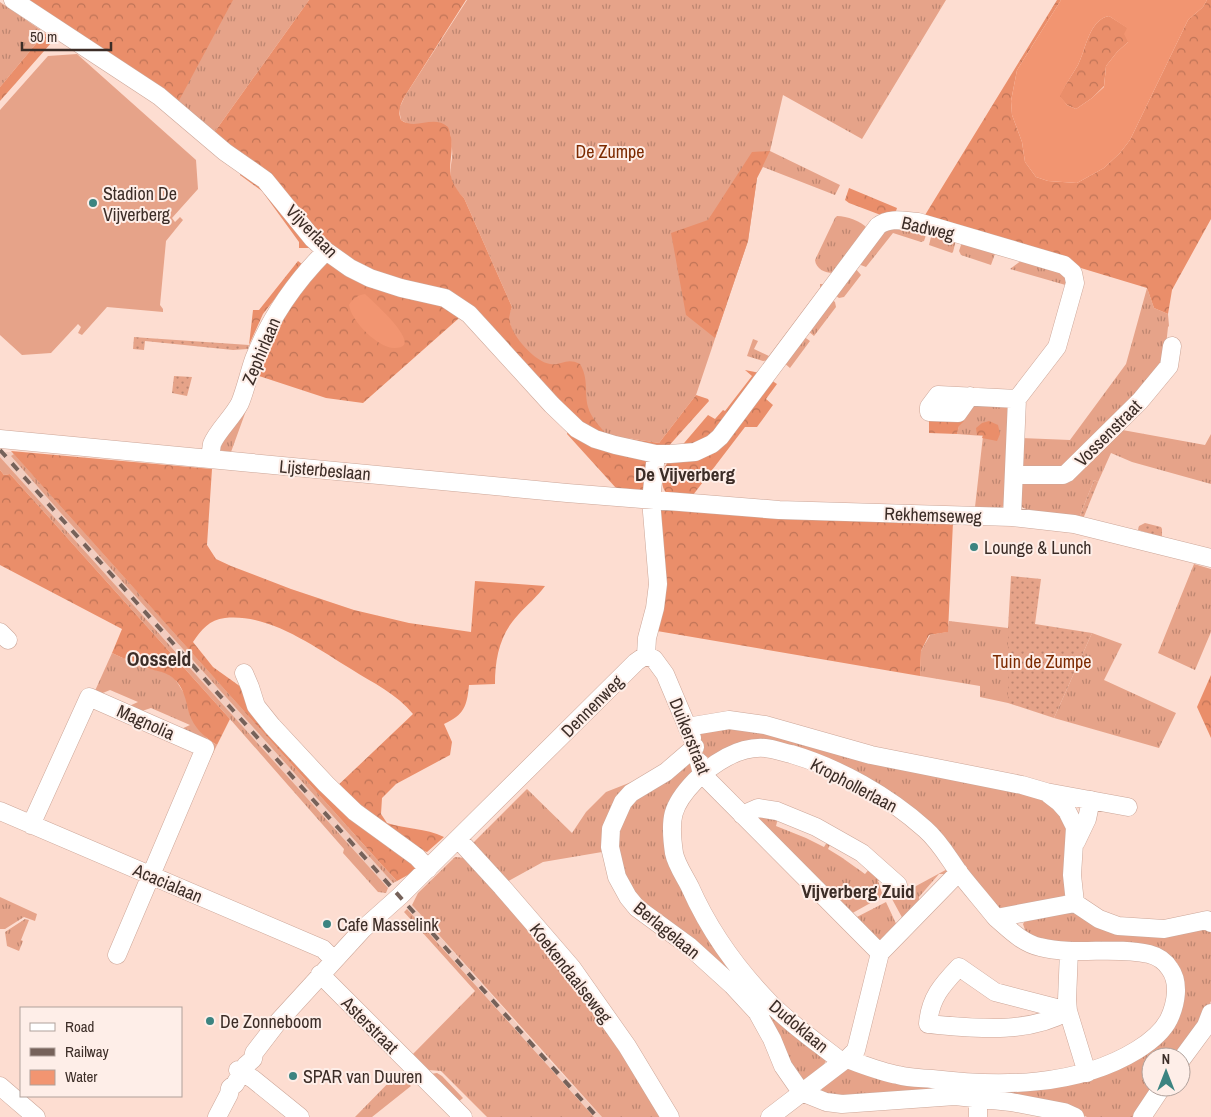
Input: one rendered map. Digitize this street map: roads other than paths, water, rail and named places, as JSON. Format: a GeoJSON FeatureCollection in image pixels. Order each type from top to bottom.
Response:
{"type":"FeatureCollection","features":[{"type":"Feature","properties":{"kind":"street","name":"Vijverlaan"},"geometry":{"type":"LineString","coordinates":[[13,0],[159,96],[225,152],[265,180],[298,222],[326,251],[350,268],[370,278],[401,288],[445,298],[469,314],[552,405],[577,429],[595,439],[656,454]]}},
{"type":"Feature","properties":{"kind":"street","name":"Badweg"},"geometry":{"type":"LineString","coordinates":[[656,454],[695,452],[712,444],[720,437],[878,226],[884,221],[918,222],[1064,265],[1074,273],[1075,283],[1057,347],[1017,399]]}},
{"type":"Feature","properties":{"kind":"street","name":"Zephirlaan"},"geometry":{"type":"LineString","coordinates":[[210,459],[214,441],[240,402],[261,343],[279,309],[309,268],[326,251]]}},
{"type":"Feature","properties":{"kind":"street","name":"Vossenstraat"},"geometry":{"type":"LineString","coordinates":[[1015,475],[1067,474],[1140,401],[1169,366],[1172,346]]}},
{"type":"Feature","properties":{"kind":"street"},"geometry":{"type":"LineString","coordinates":[[970,396],[1017,399],[1012,517]]}},
{"type":"Feature","properties":{"kind":"street","name":"Lijsterbeslaan"},"geometry":{"type":"LineString","coordinates":[[0,439],[651,500]]}},
{"type":"Feature","properties":{"kind":"street"},"geometry":{"type":"LineString","coordinates":[[646,655],[647,638],[655,608],[658,584],[651,500],[656,454]]}},
{"type":"Feature","properties":{"kind":"street","name":"Rekhemseweg"},"geometry":{"type":"LineString","coordinates":[[651,500],[779,510],[1012,517],[1074,524],[1211,558]]}},
{"type":"Feature","properties":{"kind":"street","name":"Duikerstraat"},"geometry":{"type":"LineString","coordinates":[[646,655],[654,659],[665,674],[695,747],[702,774],[880,953]]}},
{"type":"Feature","properties":{"kind":"street","name":"Dennenweg"},"geometry":{"type":"LineString","coordinates":[[217,1117],[240,1071],[253,1059],[254,1052],[320,974],[363,928],[384,912],[636,662],[646,655]]}},
{"type":"Feature","properties":{"kind":"street"},"geometry":{"type":"LineString","coordinates":[[244,673],[256,706],[326,784],[355,812],[417,857],[428,869]]}},
{"type":"Feature","properties":{"kind":"street","name":"Magnolia"},"geometry":{"type":"LineString","coordinates":[[31,825],[89,697],[205,748],[151,875]]}},
{"type":"Feature","properties":{"kind":"street"},"geometry":{"type":"LineString","coordinates":[[687,727],[729,720],[765,725],[871,755],[1022,785],[1046,792],[1128,807]]}},
{"type":"Feature","properties":{"kind":"street","name":"Berlagelaan"},"geometry":{"type":"LineString","coordinates":[[695,747],[666,772],[631,793],[622,802],[611,829],[610,838],[610,847],[617,877],[628,897],[637,908],[689,946],[732,985],[757,1012],[772,1039],[783,1066],[801,1092]]}},
{"type":"Feature","properties":{"kind":"street","name":"Krophollerlaan"},"geometry":{"type":"LineString","coordinates":[[702,774],[711,766],[732,755],[751,749],[765,748],[810,760],[859,783],[898,806],[927,830],[996,918]]}},
{"type":"Feature","properties":{"kind":"street","name":"Dudoklaan"},"geometry":{"type":"LineString","coordinates":[[702,774],[678,800],[673,813],[672,828],[675,855],[699,909],[733,961],[770,1003],[845,1060],[898,1075],[965,1083],[1024,1083],[1087,1073],[1121,1060],[1146,1044],[1163,1030],[1170,1017],[1176,993],[1175,977],[1166,964],[1150,954],[1070,951],[1038,947],[1017,936],[996,918]]}},
{"type":"Feature","properties":{"kind":"street"},"geometry":{"type":"LineString","coordinates":[[1046,792],[1067,811],[1075,827],[1072,875],[1075,903]]}},
{"type":"Feature","properties":{"kind":"street"},"geometry":{"type":"LineString","coordinates":[[1075,844],[1087,819],[1091,800]]}},
{"type":"Feature","properties":{"kind":"street"},"geometry":{"type":"LineString","coordinates":[[742,814],[758,808],[777,811],[816,827],[862,853],[898,886]]}},
{"type":"Feature","properties":{"kind":"street","name":"Acacialaan"},"geometry":{"type":"LineString","coordinates":[[0,811],[323,949],[334,960]]}},
{"type":"Feature","properties":{"kind":"street","name":"Koekendaalseweg"},"geometry":{"type":"LineString","coordinates":[[458,840],[502,887],[572,968],[627,1046],[670,1117]]}},
{"type":"Feature","properties":{"kind":"street"},"geometry":{"type":"LineString","coordinates":[[770,1117],[856,1050],[880,953],[959,872]]}},
{"type":"Feature","properties":{"kind":"street"},"geometry":{"type":"LineString","coordinates":[[117,955],[151,875]]}},
{"type":"Feature","properties":{"kind":"street"},"geometry":{"type":"LineString","coordinates":[[996,918],[1075,903],[1099,919],[1118,926],[1164,928],[1210,920]]}},
{"type":"Feature","properties":{"kind":"street"},"geometry":{"type":"LineString","coordinates":[[1070,951],[1068,1012],[1087,1073]]}},
{"type":"Feature","properties":{"kind":"street"},"geometry":{"type":"LineString","coordinates":[[958,967],[995,992],[1068,1012],[1053,1020],[1024,1026],[970,1028],[928,1024],[928,1014],[938,990],[958,967]]}},
{"type":"Feature","properties":{"kind":"street","name":"Asterstraat"},"geometry":{"type":"LineString","coordinates":[[320,974],[463,1117]]}},
{"type":"Feature","properties":{"kind":"street"},"geometry":{"type":"LineString","coordinates":[[1191,1047],[1209,1023]]}},
{"type":"Feature","properties":{"kind":"street"},"geometry":{"type":"LineString","coordinates":[[240,1071],[253,1079],[300,1117]]}},
{"type":"Feature","properties":{"kind":"street"},"geometry":{"type":"LineString","coordinates":[[0,1086],[36,1117]]}},
{"type":"Feature","properties":{"kind":"street"},"geometry":{"type":"LineString","coordinates":[[801,1092],[826,1102],[842,1104],[955,1096],[978,1098],[1009,1110],[1064,1112],[1075,1117]]}},
{"type":"Feature","properties":{"kind":"street"},"geometry":{"type":"LineString","coordinates":[[1142,1117],[1155,1097]]}},
{"type":"Feature","properties":{"kind":"street"},"geometry":{"type":"LineString","coordinates":[[978,1098],[978,1117]]}},
{"type":"Feature","properties":{"kind":"water"},"geometry":{"type":"Polygon","coordinates":[[[1061,0],[1207,0],[1203,7],[1188,20],[1130,140],[1120,153],[1104,168],[1077,183],[1048,181],[1036,177],[1025,162],[1022,142],[1012,115],[1011,101],[1017,70],[1061,0]],[[1109,16],[1097,23],[1089,36],[1078,65],[1060,96],[1067,105],[1076,109],[1104,87],[1106,66],[1128,42],[1124,34],[1127,28],[1109,16]]]}},
{"type":"Feature","properties":{"kind":"water"},"geometry":{"type":"Polygon","coordinates":[[[365,294],[386,314],[401,333],[405,341],[403,346],[394,348],[380,344],[360,326],[349,305],[360,295],[365,294]]]}},
{"type":"Feature","properties":{"kind":"railway"},"geometry":{"type":"LineString","coordinates":[[0,450],[597,1117]]}},
{"type":"Feature","properties":{"kind":"place","name":"Stadion De Vijverberg"},"geometry":{"type":"Point","coordinates":[93,203]}},
{"type":"Feature","properties":{"kind":"place","name":"Lounge & Lunch"},"geometry":{"type":"Point","coordinates":[974,547]}},
{"type":"Feature","properties":{"kind":"place","name":"Cafe Masselink"},"geometry":{"type":"Point","coordinates":[327,924]}},
{"type":"Feature","properties":{"kind":"place","name":"De Zonneboom"},"geometry":{"type":"Point","coordinates":[210,1021]}},
{"type":"Feature","properties":{"kind":"place","name":"SPAR van Duuren"},"geometry":{"type":"Point","coordinates":[293,1076]}},
{"type":"Feature","properties":{"kind":"district","name":"De Vijverberg"},"geometry":{"type":"Point","coordinates":[685,474]}},
{"type":"Feature","properties":{"kind":"district","name":"Oosseld"},"geometry":{"type":"Point","coordinates":[159,658]}},
{"type":"Feature","properties":{"kind":"district","name":"Vijverberg Zuid"},"geometry":{"type":"Point","coordinates":[858,891]}},
{"type":"Feature","properties":{"kind":"park label","name":"De Zumpe"},"geometry":{"type":"Point","coordinates":[610,151]}},
{"type":"Feature","properties":{"kind":"park label","name":"Tuin de Zumpe"},"geometry":{"type":"Point","coordinates":[1042,661]}}]}
